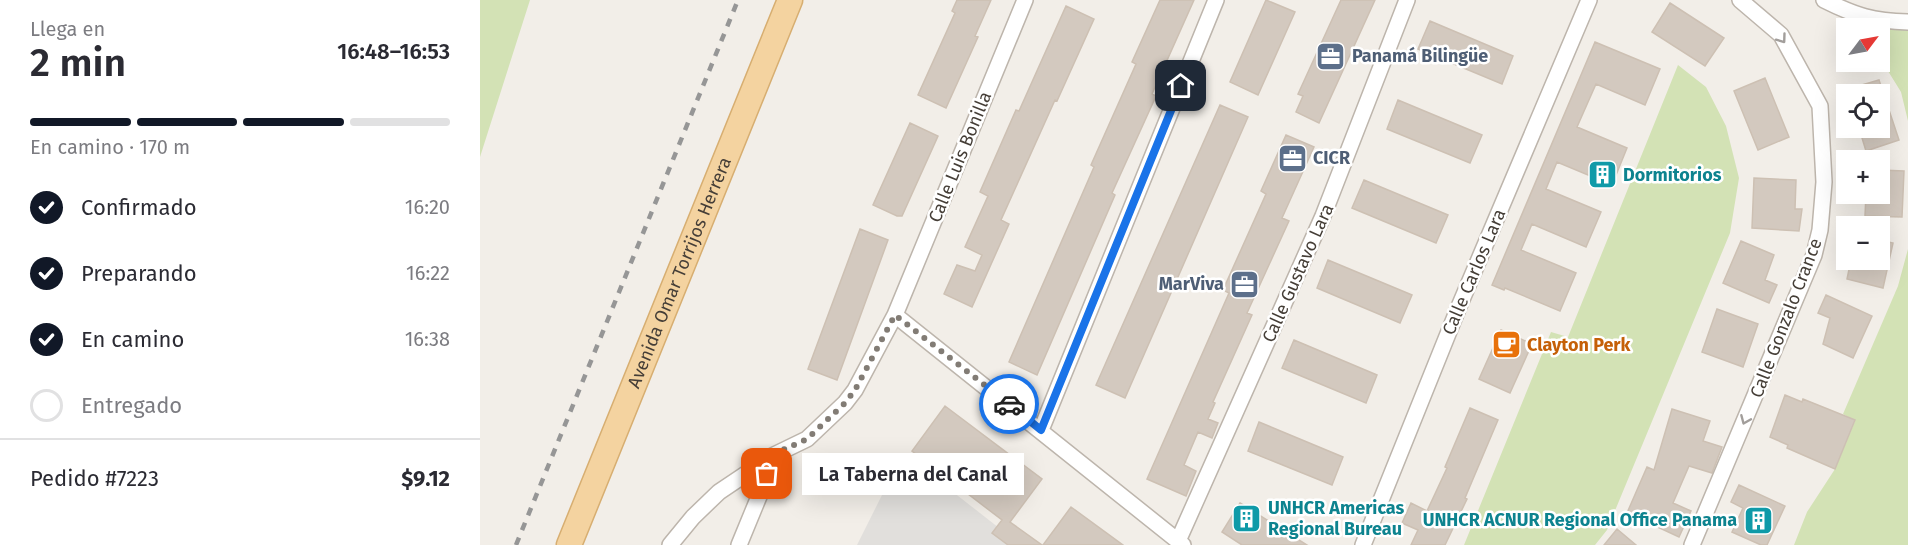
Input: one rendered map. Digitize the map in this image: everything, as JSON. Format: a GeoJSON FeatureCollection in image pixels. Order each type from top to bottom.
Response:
{"type":"FeatureCollection","features":[{"type":"Feature","properties":{"kind":"main road","name":"Avenida Omar Torrijos Herrera"},"geometry":{"type":"LineString","coordinates":[[568,545],[790,0]]}},
{"type":"Feature","properties":{"kind":"street","name":"Calle Luis Bonilla"},"geometry":{"type":"LineString","coordinates":[[670,545],[693,517],[719,492],[774,454],[807,439],[845,403],[855,390],[895,315],[1025,0]]}},
{"type":"Feature","properties":{"kind":"street"},"geometry":{"type":"LineString","coordinates":[[1041,430],[1216,0]]}},
{"type":"Feature","properties":{"kind":"street","name":"Calle Gustavo Lara"},"geometry":{"type":"LineString","coordinates":[[1180,543],[1323,216],[1407,0]]}},
{"type":"Feature","properties":{"kind":"street","name":"Calle Carlos Lara"},"geometry":{"type":"LineString","coordinates":[[1363,545],[1458,309],[1589,0]]}},
{"type":"Feature","properties":{"kind":"street","name":"Calle Gonzalo Crance"},"geometry":{"type":"LineString","coordinates":[[1692,545],[1805,276],[1820,230],[1824,182],[1820,106],[1781,35],[1740,0]]}},
{"type":"Feature","properties":{"kind":"street"},"geometry":{"type":"LineString","coordinates":[[1824,0],[1850,13],[1881,21],[1908,22]]}},
{"type":"Feature","properties":{"kind":"street"},"geometry":{"type":"LineString","coordinates":[[895,315],[1180,543]]}},
{"type":"Feature","properties":{"kind":"street"},"geometry":{"type":"LineString","coordinates":[[739,545],[774,454]]}},
{"type":"Feature","properties":{"kind":"green space"},"geometry":{"type":"Polygon","coordinates":[[[480,0],[530,0],[480,157],[480,0]]]}},
{"type":"Feature","properties":{"kind":"green space"},"geometry":{"type":"Polygon","coordinates":[[[1850,13],[1882,18],[1850,18],[1850,13]]]}},
{"type":"Feature","properties":{"kind":"green space"},"geometry":{"type":"Polygon","coordinates":[[[1890,19],[1908,22],[1908,121],[1901,92],[1889,72],[1890,19]]]}},
{"type":"Feature","properties":{"kind":"green space"},"geometry":{"type":"Polygon","coordinates":[[[1678,65],[1706,87],[1726,126],[1739,178],[1730,233],[1607,530],[1595,545],[1464,545],[1551,332],[1568,337],[1678,65]]]}},
{"type":"Feature","properties":{"kind":"green space"},"geometry":{"type":"Polygon","coordinates":[[[1908,249],[1908,545],[1794,545],[1807,512],[1835,469],[1855,421],[1843,414],[1898,286],[1908,249]]]}},
{"type":"Feature","properties":{"kind":"shaded area"},"geometry":{"type":"Polygon","coordinates":[[[903,453],[1021,545],[857,545],[903,453]]]}},
{"type":"Feature","properties":{"kind":"building"},"geometry":{"type":"Polygon","coordinates":[[[957,0],[991,0],[975,36],[978,37],[946,108],[918,95],[955,13],[952,11],[957,0]]]}},
{"type":"Feature","properties":{"kind":"building"},"geometry":{"type":"Polygon","coordinates":[[[1160,0],[1194,0],[1152,94],[1156,96],[1112,193],[1115,195],[1037,375],[1009,362],[1094,167],[1091,165],[1136,64],[1132,62],[1160,0]]]}},
{"type":"Feature","properties":{"kind":"building"},"geometry":{"type":"Polygon","coordinates":[[[1266,0],[1295,12],[1258,95],[1230,82],[1266,0]]]}},
{"type":"Feature","properties":{"kind":"building"},"geometry":{"type":"Polygon","coordinates":[[[1341,0],[1375,0],[1319,123],[1296,112],[1303,96],[1298,94],[1341,0]]]}},
{"type":"Feature","properties":{"kind":"building"},"geometry":{"type":"Polygon","coordinates":[[[1670,3],[1724,38],[1705,66],[1652,32],[1670,3]]]}},
{"type":"Feature","properties":{"kind":"building"},"geometry":{"type":"Polygon","coordinates":[[[1066,6],[1094,19],[1001,220],[1009,224],[972,307],[944,294],[957,265],[975,271],[982,255],[965,247],[988,196],[980,192],[1066,6]]]}},
{"type":"Feature","properties":{"kind":"building"},"geometry":{"type":"Polygon","coordinates":[[[1430,21],[1513,56],[1502,84],[1418,49],[1430,21]]]}},
{"type":"Feature","properties":{"kind":"building","name":"Dormitorios"},"geometry":{"type":"Polygon","coordinates":[[[1595,42],[1660,69],[1645,105],[1596,84],[1577,127],[1627,148],[1612,185],[1557,162],[1546,189],[1601,212],[1586,247],[1532,224],[1521,250],[1576,273],[1560,311],[1505,288],[1504,290],[1492,285],[1595,42]]]}},
{"type":"Feature","properties":{"kind":"building"},"geometry":{"type":"Polygon","coordinates":[[[1765,78],[1789,137],[1758,150],[1734,91],[1765,78]]]}},
{"type":"Feature","properties":{"kind":"building"},"geometry":{"type":"Polygon","coordinates":[[[1879,80],[1880,84],[1865,84],[1879,80]]]}},
{"type":"Feature","properties":{"kind":"building"},"geometry":{"type":"Polygon","coordinates":[[[1398,100],[1482,135],[1470,163],[1387,129],[1398,100]]]}},
{"type":"Feature","properties":{"kind":"building"},"geometry":{"type":"Polygon","coordinates":[[[1220,105],[1248,117],[1125,398],[1096,385],[1220,105]]]}},
{"type":"Feature","properties":{"kind":"building"},"geometry":{"type":"Polygon","coordinates":[[[1890,113],[1899,140],[1866,150],[1862,138],[1890,138],[1890,113]]]}},
{"type":"Feature","properties":{"kind":"building"},"geometry":{"type":"Polygon","coordinates":[[[910,123],[938,136],[902,216],[897,216],[873,205],[910,123]]]}},
{"type":"Feature","properties":{"kind":"building"},"geometry":{"type":"Polygon","coordinates":[[[1286,135],[1314,147],[1282,218],[1289,221],[1247,313],[1252,315],[1213,402],[1215,403],[1208,419],[1218,423],[1212,438],[1198,432],[1184,465],[1196,471],[1186,496],[1147,479],[1229,293],[1223,290],[1266,194],[1261,191],[1286,135]]]}},
{"type":"Feature","properties":{"kind":"building"},"geometry":{"type":"Polygon","coordinates":[[[1890,170],[1904,171],[1902,217],[1865,216],[1866,204],[1890,204],[1890,170]]]}},
{"type":"Feature","properties":{"kind":"building"},"geometry":{"type":"Polygon","coordinates":[[[1754,178],[1796,180],[1795,209],[1802,209],[1799,231],[1752,228],[1754,178]]]}},
{"type":"Feature","properties":{"kind":"building"},"geometry":{"type":"Polygon","coordinates":[[[1364,180],[1448,215],[1436,243],[1352,208],[1364,180]]]}},
{"type":"Feature","properties":{"kind":"building"},"geometry":{"type":"Polygon","coordinates":[[[860,229],[888,240],[837,380],[808,369],[860,229]]]}},
{"type":"Feature","properties":{"kind":"building"},"geometry":{"type":"Polygon","coordinates":[[[1741,241],[1774,255],[1765,280],[1777,285],[1769,303],[1723,283],[1741,241]]]}},
{"type":"Feature","properties":{"kind":"building"},"geometry":{"type":"Polygon","coordinates":[[[1328,260],[1412,295],[1400,323],[1317,288],[1328,260]]]}},
{"type":"Feature","properties":{"kind":"building"},"geometry":{"type":"Polygon","coordinates":[[[1849,270],[1887,270],[1883,288],[1847,279],[1849,270]]]}},
{"type":"Feature","properties":{"kind":"building"},"geometry":{"type":"Polygon","coordinates":[[[1826,295],[1872,316],[1853,358],[1823,344],[1830,318],[1818,313],[1826,295]]]}},
{"type":"Feature","properties":{"kind":"building"},"geometry":{"type":"Polygon","coordinates":[[[1717,309],[1758,324],[1743,367],[1702,352],[1717,309]]]}},
{"type":"Feature","properties":{"kind":"building"},"geometry":{"type":"Polygon","coordinates":[[[1501,330],[1532,344],[1510,393],[1479,379],[1501,330]]]}},
{"type":"Feature","properties":{"kind":"building"},"geometry":{"type":"Polygon","coordinates":[[[1294,340],[1377,375],[1366,403],[1282,368],[1294,340]]]}},
{"type":"Feature","properties":{"kind":"building"},"geometry":{"type":"Polygon","coordinates":[[[1785,395],[1802,402],[1803,399],[1855,420],[1835,469],[1787,448],[1788,445],[1770,437],[1785,395]]]}},
{"type":"Feature","properties":{"kind":"building"},"geometry":{"type":"Polygon","coordinates":[[[945,406],[1042,479],[1010,522],[1042,545],[1008,545],[992,533],[1002,520],[912,451],[945,406]]]}},
{"type":"Feature","properties":{"kind":"building"},"geometry":{"type":"Polygon","coordinates":[[[1470,408],[1498,420],[1465,498],[1467,499],[1445,545],[1411,545],[1418,530],[1402,523],[1411,503],[1427,511],[1447,468],[1445,467],[1470,408]]]}},
{"type":"Feature","properties":{"kind":"building"},"geometry":{"type":"Polygon","coordinates":[[[1672,409],[1710,421],[1703,441],[1722,447],[1712,473],[1689,466],[1673,503],[1691,511],[1679,537],[1627,513],[1647,467],[1654,470],[1672,409]]]}},
{"type":"Feature","properties":{"kind":"building"},"geometry":{"type":"Polygon","coordinates":[[[1259,422],[1343,457],[1332,485],[1248,451],[1259,422]]]}},
{"type":"Feature","properties":{"kind":"building","name":"UNHCR ACNUR Regional Office Panama"},"geometry":{"type":"Polygon","coordinates":[[[1739,485],[1785,506],[1767,545],[1761,545],[1732,532],[1743,508],[1731,502],[1739,485]]]}},
{"type":"Feature","properties":{"kind":"building","name":"UNHCR Americas Regional Bureau"},"geometry":{"type":"Polygon","coordinates":[[[1240,503],[1307,545],[1242,545],[1222,532],[1240,503]]]}},
{"type":"Feature","properties":{"kind":"building"},"geometry":{"type":"Polygon","coordinates":[[[1071,507],[1123,545],[1043,545],[1071,507]]]}},
{"type":"Feature","properties":{"kind":"building"},"geometry":{"type":"Polygon","coordinates":[[[1617,529],[1636,545],[1604,545],[1617,529]]]}},
{"type":"Feature","properties":{"kind":"railway"},"geometry":{"type":"LineString","coordinates":[[516,545],[738,0]]}},
{"type":"Feature","properties":{"kind":"way so far"},"geometry":{"type":"LineString","coordinates":[[767,474],[774,454],[807,439],[845,403],[855,390],[895,315],[1009,404]]}},
{"type":"Feature","properties":{"kind":"place","name":"Panamá Bilingüe"},"geometry":{"type":"Point","coordinates":[1331,56]}},
{"type":"Feature","properties":{"kind":"place","name":"CICR"},"geometry":{"type":"Point","coordinates":[1292,158]}},
{"type":"Feature","properties":{"kind":"place","name":"Dormitorios"},"geometry":{"type":"Point","coordinates":[1602,175]}},
{"type":"Feature","properties":{"kind":"place","name":"MarViva"},"geometry":{"type":"Point","coordinates":[1245,284]}},
{"type":"Feature","properties":{"kind":"place","name":"Clayton Perk"},"geometry":{"type":"Point","coordinates":[1506,345]}},
{"type":"Feature","properties":{"kind":"place","name":"La Taberna del Canal"},"geometry":{"type":"Point","coordinates":[767,474]}},
{"type":"Feature","properties":{"kind":"place","name":"UNHCR Americas Regional Bureau"},"geometry":{"type":"Point","coordinates":[1247,518]}},
{"type":"Feature","properties":{"kind":"place","name":"UNHCR ACNUR Regional Office Panama"},"geometry":{"type":"Point","coordinates":[1758,520]}},
{"type":"Feature","properties":{"kind":"route"},"geometry":{"type":"LineString","coordinates":[[1009,404],[1041,430],[1181,86]]}}]}
